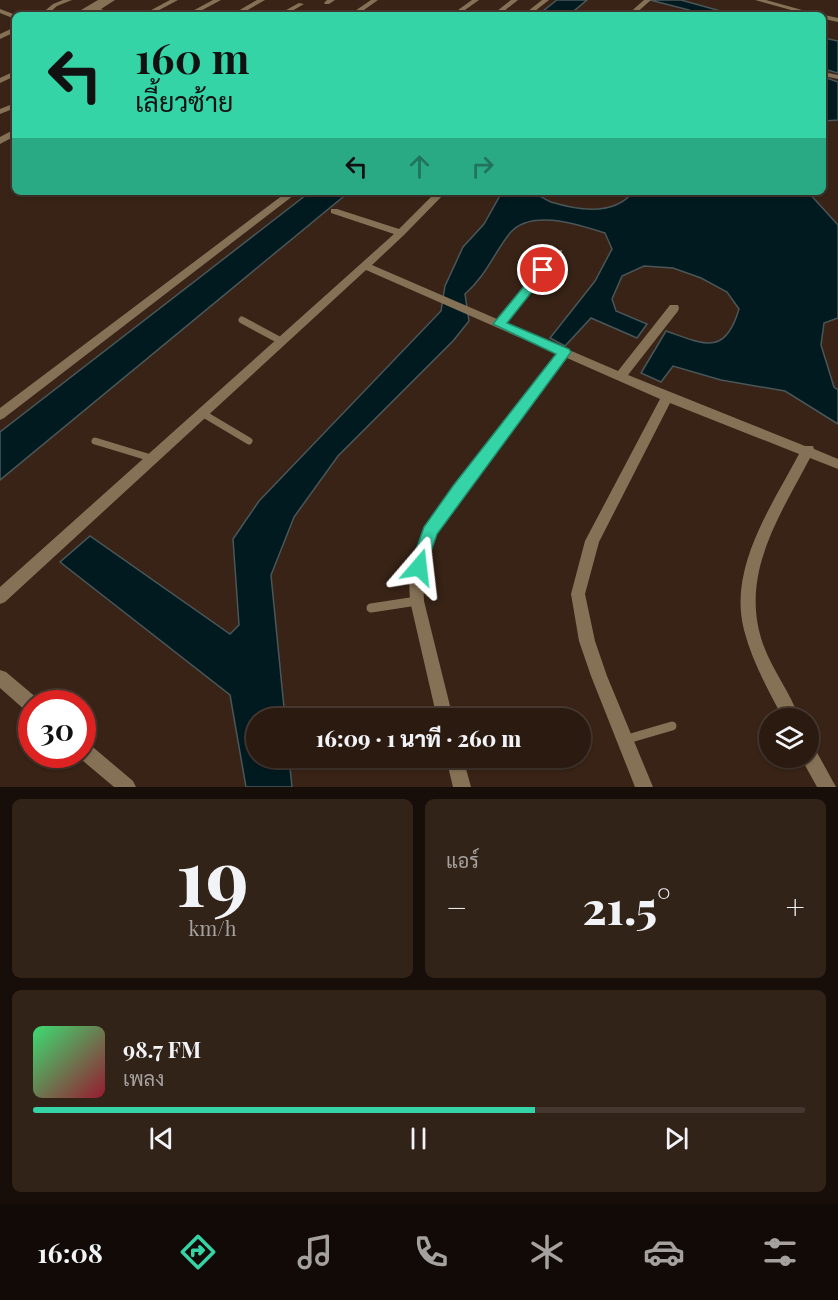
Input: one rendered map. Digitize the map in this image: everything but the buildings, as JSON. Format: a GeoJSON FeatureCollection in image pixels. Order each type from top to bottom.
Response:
{"type":"FeatureCollection","features":[{"type":"Feature","properties":{"kind":"street"},"geometry":{"type":"LineString","coordinates":[[52,3],[69,0]]}},
{"type":"Feature","properties":{"kind":"street"},"geometry":{"type":"LineString","coordinates":[[82,12],[103,0]]}},
{"type":"Feature","properties":{"kind":"street"},"geometry":{"type":"LineString","coordinates":[[151,12],[173,0]]}},
{"type":"Feature","properties":{"kind":"street"},"geometry":{"type":"LineString","coordinates":[[194,12],[218,0]]}},
{"type":"Feature","properties":{"kind":"street"},"geometry":{"type":"LineString","coordinates":[[240,12],[262,0]]}},
{"type":"Feature","properties":{"kind":"street"},"geometry":{"type":"LineString","coordinates":[[357,12],[375,0]]}},
{"type":"Feature","properties":{"kind":"street"},"geometry":{"type":"LineString","coordinates":[[458,12],[476,0]]}},
{"type":"Feature","properties":{"kind":"street"},"geometry":{"type":"LineString","coordinates":[[499,12],[515,0]]}},
{"type":"Feature","properties":{"kind":"street"},"geometry":{"type":"LineString","coordinates":[[530,12],[546,0]]}},
{"type":"Feature","properties":{"kind":"street"},"geometry":{"type":"LineString","coordinates":[[634,12],[648,0]]}},
{"type":"Feature","properties":{"kind":"street"},"geometry":{"type":"LineString","coordinates":[[758,0],[797,12]]}},
{"type":"Feature","properties":{"kind":"street"},"geometry":{"type":"LineString","coordinates":[[94,12],[117,1]]}},
{"type":"Feature","properties":{"kind":"street"},"geometry":{"type":"LineString","coordinates":[[285,12],[301,3]]}},
{"type":"Feature","properties":{"kind":"street"},"geometry":{"type":"LineString","coordinates":[[0,415],[289,195]]}},
{"type":"Feature","properties":{"kind":"street"},"geometry":{"type":"LineString","coordinates":[[0,597],[401,233],[438,195]]}},
{"type":"Feature","properties":{"kind":"street"},"geometry":{"type":"LineString","coordinates":[[334,211],[401,233]]}},
{"type":"Feature","properties":{"kind":"street"},"geometry":{"type":"LineString","coordinates":[[499,324],[558,252]]}},
{"type":"Feature","properties":{"kind":"street"},"geometry":{"type":"LineString","coordinates":[[364,265],[667,397],[808,450],[838,464]]}},
{"type":"Feature","properties":{"kind":"street"},"geometry":{"type":"LineString","coordinates":[[620,376],[674,308]]}},
{"type":"Feature","properties":{"kind":"street"},"geometry":{"type":"LineString","coordinates":[[443,708],[417,601],[416,580],[421,553],[430,532],[458,490],[565,352]]}},
{"type":"Feature","properties":{"kind":"street"},"geometry":{"type":"LineString","coordinates":[[644,787],[587,641],[578,594],[592,541],[667,397]]}},
{"type":"Feature","properties":{"kind":"street"},"geometry":{"type":"LineString","coordinates":[[786,708],[764,662],[751,624],[747,599],[752,570],[769,527],[808,450]]}},
{"type":"Feature","properties":{"kind":"street"},"geometry":{"type":"LineString","coordinates":[[0,678],[18,693]]}},
{"type":"Feature","properties":{"kind":"street"},"geometry":{"type":"LineString","coordinates":[[96,761],[127,787]]}},
{"type":"Feature","properties":{"kind":"street"},"geometry":{"type":"LineString","coordinates":[[457,768],[462,787]]}},
{"type":"Feature","properties":{"kind":"street"},"geometry":{"type":"LineString","coordinates":[[816,768],[826,787]]}},
{"type":"Feature","properties":{"kind":"lane"},"geometry":{"type":"LineString","coordinates":[[242,320],[281,341]]}},
{"type":"Feature","properties":{"kind":"lane"},"geometry":{"type":"LineString","coordinates":[[202,413],[249,441]]}},
{"type":"Feature","properties":{"kind":"lane"},"geometry":{"type":"LineString","coordinates":[[95,441],[103,446],[138,450],[151,458]]}},
{"type":"Feature","properties":{"kind":"lane"},"geometry":{"type":"LineString","coordinates":[[371,608],[417,601]]}},
{"type":"Feature","properties":{"kind":"lane"},"geometry":{"type":"LineString","coordinates":[[624,740],[672,726]]}},
{"type":"Feature","properties":{"kind":"water"},"geometry":{"type":"Polygon","coordinates":[[[557,0],[587,0],[573,12],[542,12],[557,0]]]}},
{"type":"Feature","properties":{"kind":"water"},"geometry":{"type":"Polygon","coordinates":[[[650,0],[681,0],[724,12],[688,12],[689,10],[650,0]]]}},
{"type":"Feature","properties":{"kind":"water"},"geometry":{"type":"Polygon","coordinates":[[[826,38],[838,41],[838,73],[826,70],[826,38]]]}},
{"type":"Feature","properties":{"kind":"water"},"geometry":{"type":"Polygon","coordinates":[[[826,78],[838,82],[838,120],[826,121],[826,78]]]}},
{"type":"Feature","properties":{"kind":"water"},"geometry":{"type":"Polygon","coordinates":[[[306,195],[345,195],[0,480],[0,432],[306,195]]]}},
{"type":"Feature","properties":{"kind":"water"},"geometry":{"type":"Polygon","coordinates":[[[500,195],[537,195],[561,205],[595,209],[616,205],[630,195],[811,195],[838,225],[838,318],[824,323],[821,345],[834,387],[838,390],[838,424],[785,391],[721,380],[673,366],[661,382],[641,373],[666,331],[691,340],[712,343],[727,335],[739,309],[727,292],[701,278],[673,268],[644,266],[622,276],[612,299],[616,311],[647,324],[637,338],[591,318],[565,346],[550,338],[595,281],[612,249],[605,233],[582,226],[542,220],[519,225],[504,241],[479,280],[465,294],[469,321],[453,341],[338,456],[294,517],[271,575],[284,708],[246,708],[246,768],[290,768],[292,787],[246,787],[230,695],[60,562],[90,536],[230,634],[239,625],[233,539],[259,501],[441,311],[445,286],[463,247],[484,224],[500,195]]]}},
{"type":"Feature","properties":{"kind":"route"},"geometry":{"type":"LineString","coordinates":[[419,567],[421,553],[430,532],[458,490],[565,352],[499,324],[543,270]]}}]}
